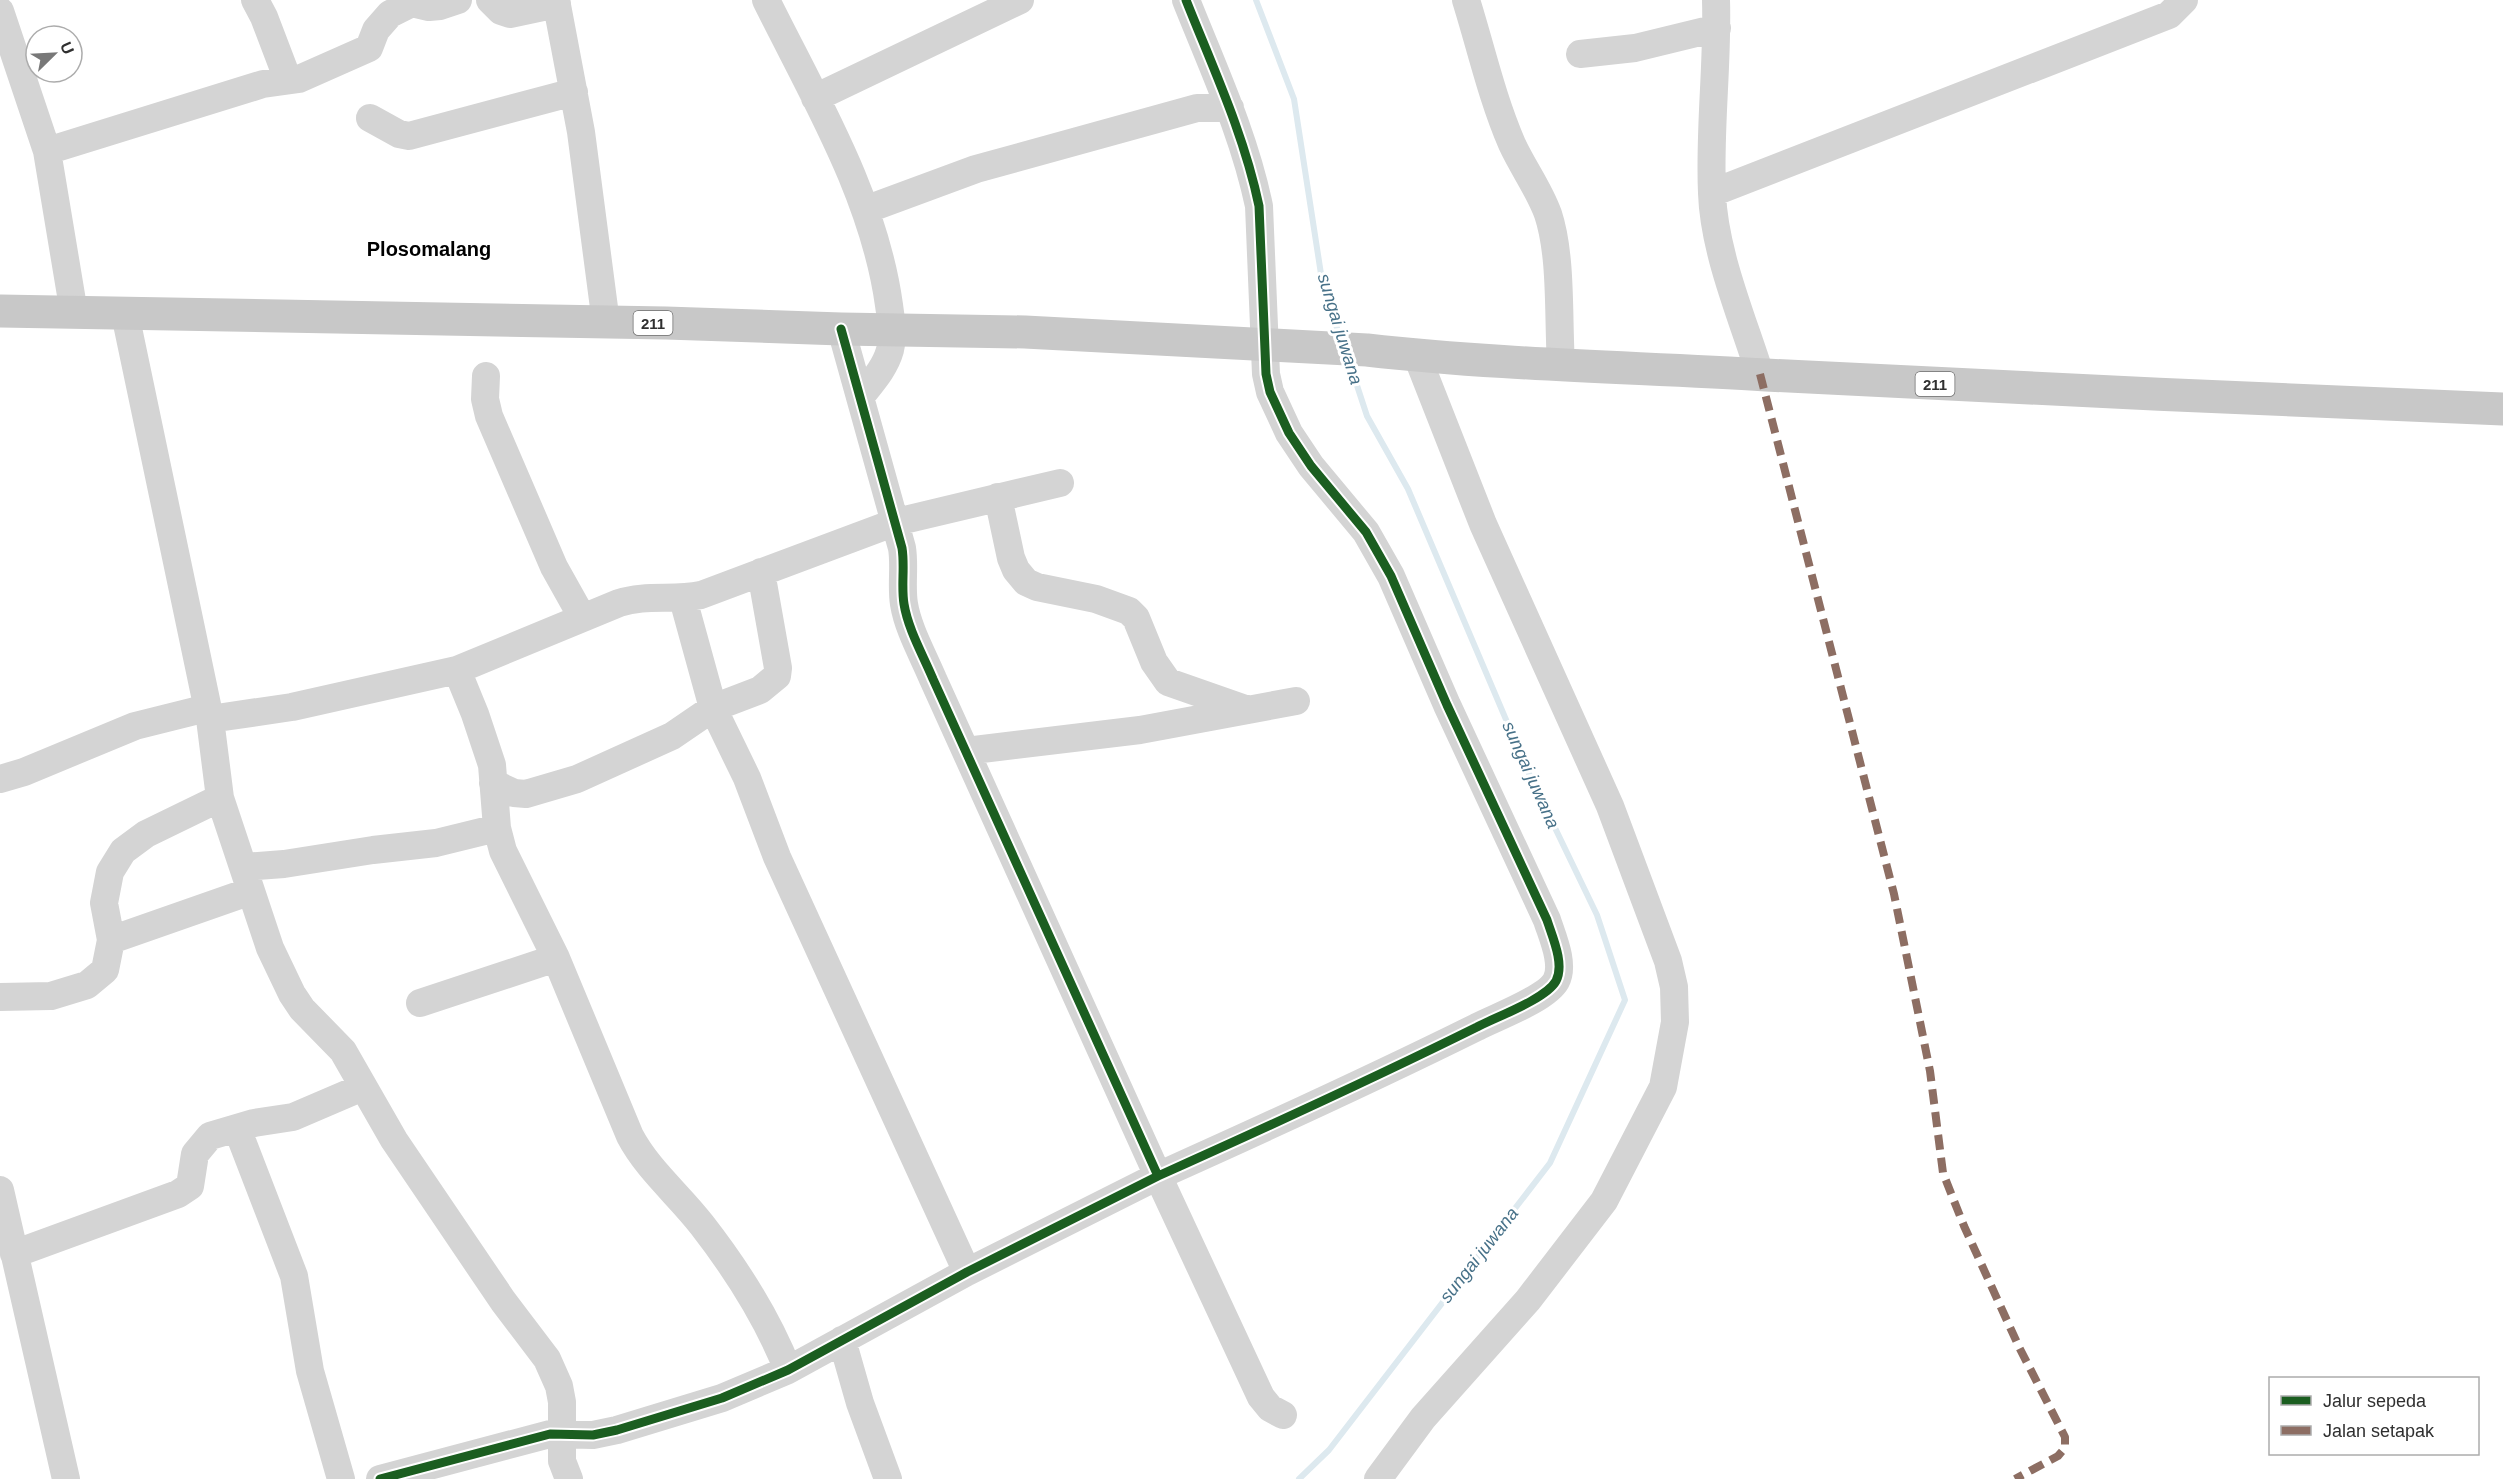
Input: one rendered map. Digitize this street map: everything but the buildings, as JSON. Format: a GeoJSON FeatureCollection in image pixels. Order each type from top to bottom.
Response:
{"type":"FeatureCollection","features":[{"type":"Feature","properties":{"kind":"main road","name":"211"},"geometry":{"type":"LineString","coordinates":[[0,311],[1025,332],[1367,350],[1417,356],[2149,395],[2503,409]]}},
{"type":"Feature","properties":{"kind":"street"},"geometry":{"type":"LineString","coordinates":[[255,0],[264,17],[288,80]]}},
{"type":"Feature","properties":{"kind":"street"},"geometry":{"type":"LineString","coordinates":[[48,151],[263,84],[317,72],[369,48],[381,21],[396,10],[412,3],[429,7],[458,0]]}},
{"type":"Feature","properties":{"kind":"street"},"geometry":{"type":"LineString","coordinates":[[490,0],[501,11],[510,14],[557,2],[581,132],[606,323]]}},
{"type":"Feature","properties":{"kind":"street"},"geometry":{"type":"LineString","coordinates":[[766,0],[835,139],[865,210],[885,276],[892,329],[890,350],[885,362],[861,396]]}},
{"type":"Feature","properties":{"kind":"street"},"geometry":{"type":"LineString","coordinates":[[815,98],[1020,0]]}},
{"type":"Feature","properties":{"kind":"street"},"geometry":{"type":"LineString","coordinates":[[380,1479],[550,1434],[593,1435],[617,1430],[722,1398],[788,1370],[967,1272],[1158,1176],[1538,997],[1556,981],[1558,968],[1556,947],[1546,920],[1447,705],[1391,576],[1366,532],[1311,466],[1289,434],[1277,410],[1266,374],[1259,206],[1248,157],[1186,0]]}},
{"type":"Feature","properties":{"kind":"street"},"geometry":{"type":"LineString","coordinates":[[1466,0],[1501,116],[1513,146],[1529,173],[1548,215],[1555,255],[1561,364]]}},
{"type":"Feature","properties":{"kind":"street"},"geometry":{"type":"LineString","coordinates":[[1716,0],[1712,193],[1716,228],[1760,374]]}},
{"type":"Feature","properties":{"kind":"street"},"geometry":{"type":"LineString","coordinates":[[1712,193],[2169,15],[2184,0]]}},
{"type":"Feature","properties":{"kind":"street"},"geometry":{"type":"LineString","coordinates":[[0,11],[48,151],[74,313]]}},
{"type":"Feature","properties":{"kind":"street"},"geometry":{"type":"LineString","coordinates":[[1580,54],[1635,48],[1717,28]]}},
{"type":"Feature","properties":{"kind":"street"},"geometry":{"type":"LineString","coordinates":[[370,118],[399,134],[409,136],[574,92]]}},
{"type":"Feature","properties":{"kind":"street"},"geometry":{"type":"LineString","coordinates":[[865,210],[976,169],[1188,111],[1209,107],[1230,108]]}},
{"type":"Feature","properties":{"kind":"street"},"geometry":{"type":"LineString","coordinates":[[125,314],[208,713],[220,798],[270,948],[292,994],[312,1021],[343,1051],[363,1087],[436,1202],[503,1301],[546,1359],[560,1394],[562,1461],[568,1479]]}},
{"type":"Feature","properties":{"kind":"street"},"geometry":{"type":"LineString","coordinates":[[841,329],[896,522],[903,557],[903,602],[906,614],[933,679],[1158,1176],[1261,1397],[1270,1408],[1283,1416]]}},
{"type":"Feature","properties":{"kind":"street"},"geometry":{"type":"LineString","coordinates":[[1378,1479],[1423,1418],[1528,1300],[1604,1202],[1663,1086],[1675,1022],[1674,987],[1668,961],[1610,806],[1483,524],[1417,356]]}},
{"type":"Feature","properties":{"kind":"street"},"geometry":{"type":"LineString","coordinates":[[486,376],[485,399],[489,416],[554,567],[582,617]]}},
{"type":"Feature","properties":{"kind":"street"},"geometry":{"type":"LineString","coordinates":[[0,779],[24,772],[135,726],[208,713],[292,707],[457,670],[629,599],[683,599],[701,595],[896,522],[1060,483]]}},
{"type":"Feature","properties":{"kind":"street"},"geometry":{"type":"LineString","coordinates":[[998,498],[1011,558],[1016,570],[1026,582],[1037,587],[1096,598],[1129,611],[1136,618],[1154,662],[1168,681],[1248,710]]}},
{"type":"Feature","properties":{"kind":"street"},"geometry":{"type":"LineString","coordinates":[[493,783],[514,793],[526,794],[577,779],[672,736],[713,708],[760,690],[777,676],[777,658],[761,572]]}},
{"type":"Feature","properties":{"kind":"street"},"geometry":{"type":"LineString","coordinates":[[683,599],[713,708],[747,778],[777,857],[967,1272]]}},
{"type":"Feature","properties":{"kind":"street"},"geometry":{"type":"LineString","coordinates":[[457,670],[492,765],[497,828],[503,851],[556,958],[624,1123],[637,1149],[702,1225],[734,1270],[766,1321],[788,1370]]}},
{"type":"Feature","properties":{"kind":"street"},"geometry":{"type":"LineString","coordinates":[[966,751],[1140,730],[1296,701]]}},
{"type":"Feature","properties":{"kind":"street"},"geometry":{"type":"LineString","coordinates":[[0,997],[51,996],[87,985],[105,970],[111,940],[104,903],[110,872],[123,851],[146,834],[220,798]]}},
{"type":"Feature","properties":{"kind":"street"},"geometry":{"type":"LineString","coordinates":[[111,940],[284,864],[436,843],[497,828]]}},
{"type":"Feature","properties":{"kind":"street"},"geometry":{"type":"LineString","coordinates":[[420,1003],[556,958]]}},
{"type":"Feature","properties":{"kind":"street"},"geometry":{"type":"LineString","coordinates":[[15,1254],[178,1194],[190,1186],[195,1154],[210,1136],[293,1117],[363,1087]]}},
{"type":"Feature","properties":{"kind":"street"},"geometry":{"type":"LineString","coordinates":[[237,1128],[294,1276],[310,1371],[341,1479]]}},
{"type":"Feature","properties":{"kind":"street"},"geometry":{"type":"LineString","coordinates":[[0,1190],[66,1479]]}},
{"type":"Feature","properties":{"kind":"street"},"geometry":{"type":"LineString","coordinates":[[842,1340],[860,1403],[888,1479]]}},
{"type":"Feature","properties":{"kind":"waterway","name":"sungai juwana"},"geometry":{"type":"LineString","coordinates":[[1256,0],[1294,99],[1323,287],[1340,337]]}},
{"type":"Feature","properties":{"kind":"waterway","name":"sungai juwana"},"geometry":{"type":"LineString","coordinates":[[1299,1479],[1329,1450],[1550,1163],[1625,1000],[1597,915],[1530,776],[1408,489],[1367,416],[1348,358]]}},
{"type":"Feature","properties":{"kind":"marked path"},"geometry":{"type":"LineString","coordinates":[[1760,374],[1894,894],[1930,1071],[1943,1173],[1964,1226],[2019,1347],[2065,1437],[2065,1448],[2058,1456],[2015,1479]]}},
{"type":"Feature","properties":{"kind":"cycle path"},"geometry":{"type":"LineString","coordinates":[[1158,1176],[1520,1007],[1551,988],[1556,981],[1559,967],[1557,950],[1547,920],[1447,705],[1391,576],[1366,532],[1311,466],[1289,433],[1270,392],[1266,374],[1259,206],[1236,127],[1186,0]]}},
{"type":"Feature","properties":{"kind":"cycle path"},"geometry":{"type":"LineString","coordinates":[[380,1479],[550,1434],[593,1435],[617,1430],[722,1398],[788,1370],[967,1272],[1158,1176],[912,632],[904,604],[902,548],[841,329]]}},
{"type":"Feature","properties":{"kind":"district","name":"Plosomalang"},"geometry":{"type":"Point","coordinates":[429,249]}}]}
